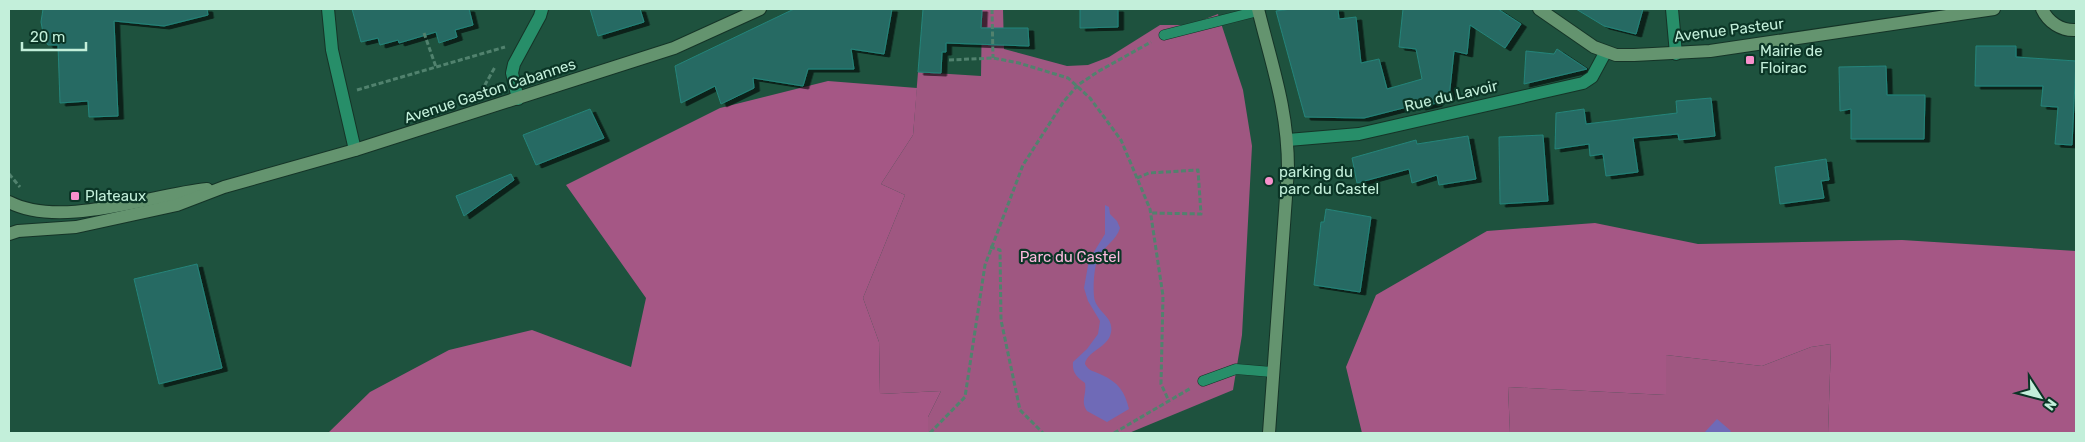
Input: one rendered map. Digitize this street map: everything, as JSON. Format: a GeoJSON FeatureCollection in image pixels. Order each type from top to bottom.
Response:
{"type":"FeatureCollection","features":[{"type":"Feature","properties":{"kind":"main road","name":"Avenue Gaston Cabannes"},"geometry":{"type":"LineString","coordinates":[[9,234],[18,231],[76,227],[177,206],[224,187],[355,150],[674,48],[760,9]]}},
{"type":"Feature","properties":{"kind":"main road","name":"Avenue Pasteur"},"geometry":{"type":"LineString","coordinates":[[1539,9],[1594,47],[1606,53],[1616,55],[1676,54],[1710,51],[1994,9]]}},
{"type":"Feature","properties":{"kind":"main road"},"geometry":{"type":"LineString","coordinates":[[2042,9],[2050,20],[2059,27],[2076,30]]}},
{"type":"Feature","properties":{"kind":"main road"},"geometry":{"type":"LineString","coordinates":[[1258,10],[1284,107],[1288,140],[1288,170],[1268,433]]}},
{"type":"Feature","properties":{"kind":"main road","name":"Avenue Gaston Cabannes"},"geometry":{"type":"LineString","coordinates":[[9,202],[32,211],[78,211],[176,192],[224,187]]}},
{"type":"Feature","properties":{"kind":"street"},"geometry":{"type":"LineString","coordinates":[[328,9],[332,50],[355,150]]}},
{"type":"Feature","properties":{"kind":"street"},"geometry":{"type":"LineString","coordinates":[[1672,9],[1676,54]]}},
{"type":"Feature","properties":{"kind":"street"},"geometry":{"type":"LineString","coordinates":[[518,99],[512,73],[514,64],[541,13]]}},
{"type":"Feature","properties":{"kind":"street","name":"Rue du Lavoir"},"geometry":{"type":"LineString","coordinates":[[1288,140],[1359,134],[1582,83],[1592,77],[1606,53]]}},
{"type":"Feature","properties":{"kind":"lane"},"geometry":{"type":"LineString","coordinates":[[1164,35],[1258,10]]}},
{"type":"Feature","properties":{"kind":"lane"},"geometry":{"type":"LineString","coordinates":[[1203,381],[1236,369],[1272,372]]}},
{"type":"Feature","properties":{"kind":"path"},"geometry":{"type":"LineString","coordinates":[[992,9],[993,58]]}},
{"type":"Feature","properties":{"kind":"path"},"geometry":{"type":"LineString","coordinates":[[424,33],[436,67]]}},
{"type":"Feature","properties":{"kind":"path"},"geometry":{"type":"LineString","coordinates":[[930,433],[964,397],[985,265],[990,247],[1023,165],[1064,101],[1078,85],[1099,70],[1164,35]]}},
{"type":"Feature","properties":{"kind":"path"},"geometry":{"type":"LineString","coordinates":[[341,95],[505,46]]}},
{"type":"Feature","properties":{"kind":"path"},"geometry":{"type":"LineString","coordinates":[[949,60],[993,58],[1019,63],[1068,78],[1078,85],[1121,140],[1151,213],[1162,296],[1161,384],[1168,399]]}},
{"type":"Feature","properties":{"kind":"path"},"geometry":{"type":"LineString","coordinates":[[1137,178],[1149,173],[1198,170],[1201,214],[1151,213]]}},
{"type":"Feature","properties":{"kind":"path"},"geometry":{"type":"LineString","coordinates":[[990,247],[1000,250],[1001,320],[1020,410],[1043,433]]}},
{"type":"Feature","properties":{"kind":"path"},"geometry":{"type":"LineString","coordinates":[[1114,433],[1168,399],[1203,381]]}},
{"type":"Feature","properties":{"kind":"green space","name":"Parc du Castel"},"geometry":{"type":"Polygon","coordinates":[[[982,9],[1003,9],[1004,49],[1067,66],[1088,65],[1109,57],[1160,25],[1190,25],[1218,14],[1243,90],[1252,146],[1242,335],[1233,390],[1129,433],[928,433],[928,417],[941,391],[880,394],[879,342],[863,298],[905,195],[881,184],[913,135],[918,72],[981,76],[982,9]]]}},
{"type":"Feature","properties":{"kind":"green space"},"geometry":{"type":"Polygon","coordinates":[[[1831,344],[1828,433],[1510,433],[1508,387],[1666,395],[1666,355],[1762,366],[1811,347],[1831,344]]]}},
{"type":"Feature","properties":{"kind":"shaded area"},"geometry":{"type":"Polygon","coordinates":[[[828,81],[917,88],[913,135],[881,184],[905,195],[863,298],[879,342],[880,394],[941,391],[928,417],[928,433],[328,433],[370,392],[449,350],[532,330],[631,367],[646,298],[566,185],[720,108],[828,81]]]}},
{"type":"Feature","properties":{"kind":"shaded area"},"geometry":{"type":"Polygon","coordinates":[[[1105,205],[1109,207],[1110,214],[1117,221],[1120,228],[1116,236],[1098,258],[1094,292],[1095,302],[1111,324],[1111,329],[1108,340],[1089,356],[1085,364],[1090,370],[1117,384],[1123,393],[1129,409],[1107,422],[1087,411],[1084,404],[1085,383],[1073,369],[1073,362],[1087,349],[1098,334],[1100,321],[1088,301],[1084,288],[1089,260],[1105,234],[1105,205]]]}},
{"type":"Feature","properties":{"kind":"shaded area"},"geometry":{"type":"Polygon","coordinates":[[[1595,223],[1698,244],[1902,240],[2076,251],[2076,433],[1828,433],[1831,344],[1811,347],[1762,366],[1666,355],[1666,395],[1508,387],[1510,433],[1362,433],[1346,367],[1376,295],[1487,231],[1595,223]]]}},
{"type":"Feature","properties":{"kind":"shaded area"},"geometry":{"type":"Polygon","coordinates":[[[1717,419],[1731,431],[1729,433],[1704,433],[1717,419]]]}},
{"type":"Feature","properties":{"kind":"building"},"geometry":{"type":"Polygon","coordinates":[[[43,9],[207,9],[208,15],[164,26],[114,21],[118,116],[89,117],[88,101],[60,103],[58,45],[48,45],[44,38],[41,22],[43,9]]]}},
{"type":"Feature","properties":{"kind":"building"},"geometry":{"type":"Polygon","coordinates":[[[352,9],[469,9],[473,25],[455,30],[457,37],[439,43],[436,32],[399,43],[398,40],[380,45],[378,38],[361,42],[352,9]]]}},
{"type":"Feature","properties":{"kind":"building"},"geometry":{"type":"Polygon","coordinates":[[[590,9],[640,9],[644,22],[598,36],[590,9]]]}},
{"type":"Feature","properties":{"kind":"building"},"geometry":{"type":"Polygon","coordinates":[[[794,9],[892,9],[884,54],[851,49],[854,69],[808,69],[803,86],[753,78],[754,88],[721,104],[715,86],[681,103],[675,66],[794,9]]]}},
{"type":"Feature","properties":{"kind":"building"},"geometry":{"type":"Polygon","coordinates":[[[923,9],[982,9],[981,28],[1028,28],[1029,46],[946,43],[946,52],[942,52],[941,73],[918,72],[923,9]]]}},
{"type":"Feature","properties":{"kind":"building"},"geometry":{"type":"Polygon","coordinates":[[[1080,9],[1118,9],[1118,27],[1080,28],[1080,9]]]}},
{"type":"Feature","properties":{"kind":"building"},"geometry":{"type":"Polygon","coordinates":[[[1291,9],[1338,9],[1339,19],[1356,17],[1361,63],[1379,59],[1387,89],[1422,79],[1416,49],[1399,47],[1403,9],[1498,9],[1521,24],[1505,48],[1470,25],[1467,54],[1454,51],[1449,98],[1437,100],[1437,103],[1420,107],[1419,104],[1364,118],[1305,117],[1276,11],[1291,9]]]}},
{"type":"Feature","properties":{"kind":"building"},"geometry":{"type":"Polygon","coordinates":[[[1576,9],[1643,9],[1636,34],[1604,26],[1576,9]]]}},
{"type":"Feature","properties":{"kind":"building"},"geometry":{"type":"Polygon","coordinates":[[[1976,46],[2016,46],[2016,57],[2076,61],[2072,145],[2055,144],[2058,107],[2041,106],[2043,86],[1975,86],[1976,46]]]}},
{"type":"Feature","properties":{"kind":"building"},"geometry":{"type":"Polygon","coordinates":[[[1557,49],[1587,69],[1524,84],[1526,51],[1554,54],[1557,49]]]}},
{"type":"Feature","properties":{"kind":"building"},"geometry":{"type":"Polygon","coordinates":[[[1886,66],[1887,95],[1925,95],[1924,139],[1851,139],[1851,109],[1840,111],[1839,67],[1886,66]]]}},
{"type":"Feature","properties":{"kind":"building"},"geometry":{"type":"Polygon","coordinates":[[[1711,98],[1715,136],[1679,140],[1678,134],[1633,138],[1638,172],[1606,176],[1603,154],[1590,156],[1589,144],[1555,149],[1556,113],[1584,109],[1586,124],[1677,113],[1676,101],[1711,98]]]}},
{"type":"Feature","properties":{"kind":"building"},"geometry":{"type":"Polygon","coordinates":[[[590,109],[604,138],[536,165],[523,135],[590,109]]]}},
{"type":"Feature","properties":{"kind":"building"},"geometry":{"type":"Polygon","coordinates":[[[1543,135],[1548,201],[1500,204],[1499,137],[1543,135]]]}},
{"type":"Feature","properties":{"kind":"building"},"geometry":{"type":"Polygon","coordinates":[[[1468,136],[1476,179],[1439,185],[1437,175],[1412,183],[1409,169],[1357,183],[1352,158],[1416,140],[1417,144],[1468,136]]]}},
{"type":"Feature","properties":{"kind":"building"},"geometry":{"type":"Polygon","coordinates":[[[1826,159],[1829,180],[1821,181],[1824,198],[1780,204],[1775,167],[1826,159]]]}},
{"type":"Feature","properties":{"kind":"building"},"geometry":{"type":"Polygon","coordinates":[[[511,174],[514,180],[464,216],[456,196],[511,174]]]}},
{"type":"Feature","properties":{"kind":"building"},"geometry":{"type":"Polygon","coordinates":[[[1326,209],[1371,217],[1360,292],[1314,285],[1321,222],[1324,222],[1326,209]]]}},
{"type":"Feature","properties":{"kind":"building"},"geometry":{"type":"Polygon","coordinates":[[[197,264],[222,368],[159,384],[134,279],[197,264]]]}},
{"type":"Feature","properties":{"kind":"place","name":"Mairie de Floirac"},"geometry":{"type":"Point","coordinates":[1750,60]}},
{"type":"Feature","properties":{"kind":"place","name":"parking du parc du Castel"},"geometry":{"type":"Point","coordinates":[1269,181]}},
{"type":"Feature","properties":{"kind":"place","name":"Plateaux"},"geometry":{"type":"Point","coordinates":[75,196]}}]}
